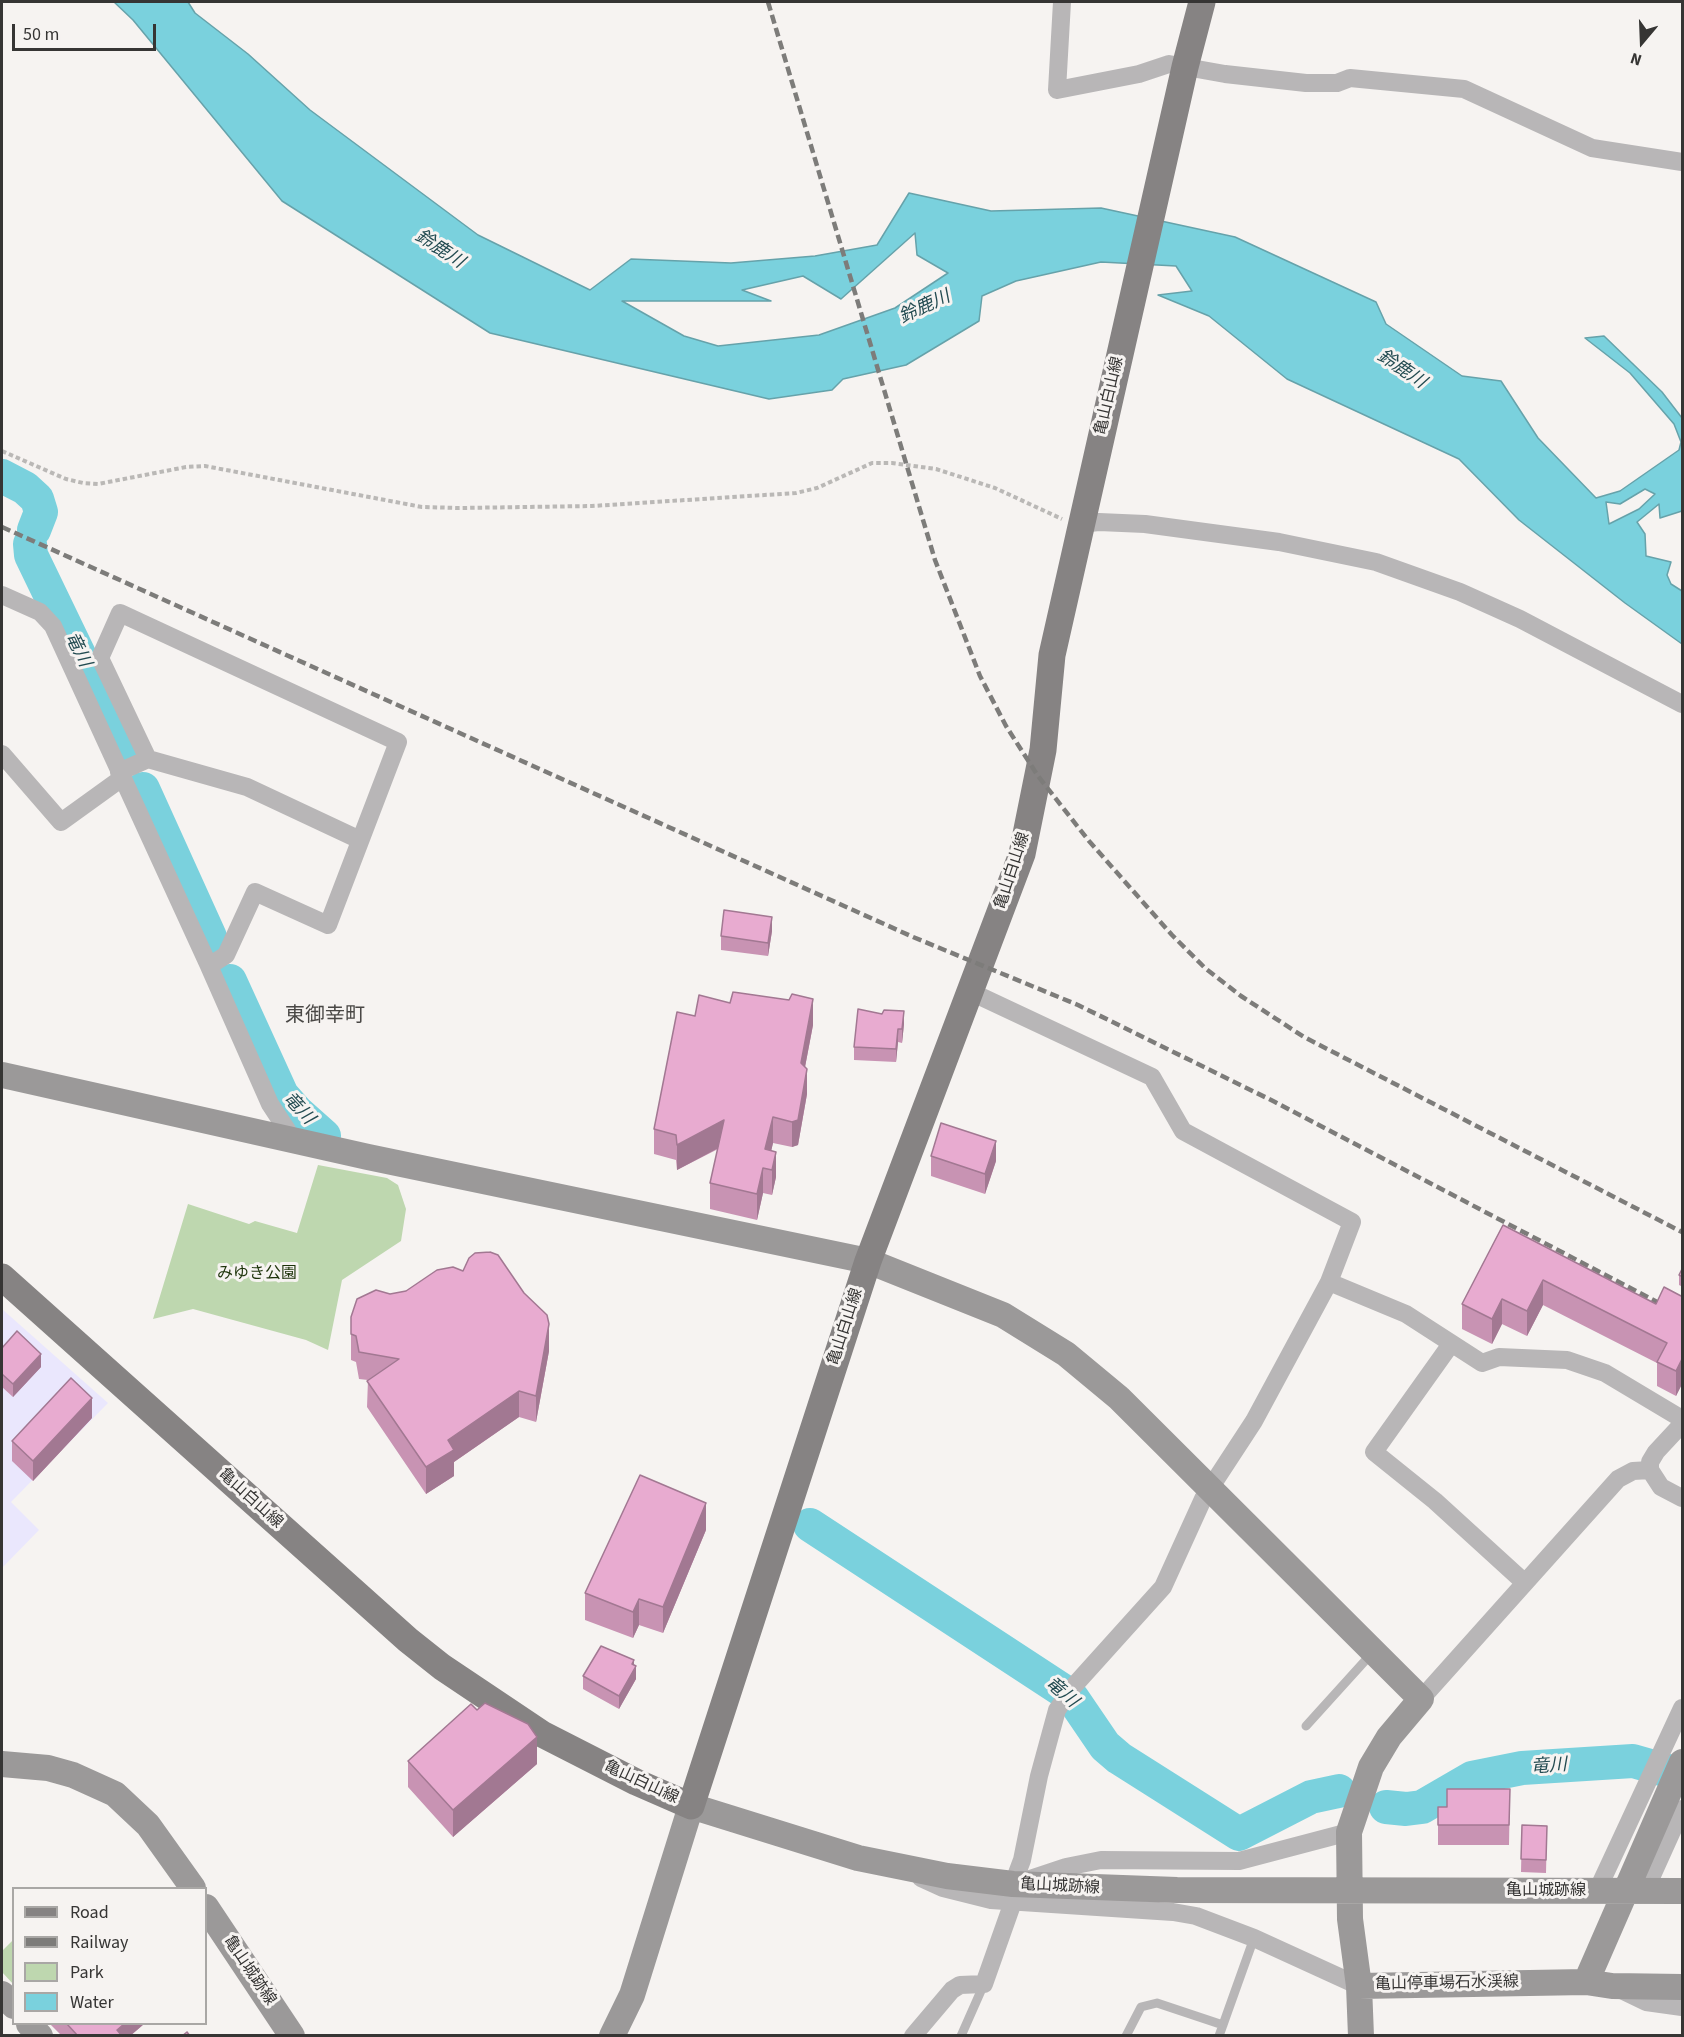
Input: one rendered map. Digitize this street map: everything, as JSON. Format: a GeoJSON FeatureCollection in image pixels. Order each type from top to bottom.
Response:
{"type":"FeatureCollection","features":[{"type":"Feature","properties":{"kind":"main road","name":"亀山白山線"},"geometry":{"type":"LineString","coordinates":[[2,1277],[399,1632],[442,1667],[542,1734],[626,1777],[691,1806],[868,1261],[1018,867],[1041,758],[1052,655],[1202,2]]}},
{"type":"Feature","properties":{"kind":"main road"},"geometry":{"type":"LineString","coordinates":[[2,1075],[289,1139],[868,1261],[1004,1314],[1058,1349],[1119,1398],[1421,1699],[1389,1737],[1371,1767],[1349,1832],[1350,1919],[1359,1986]]}},
{"type":"Feature","properties":{"kind":"main road"},"geometry":{"type":"LineString","coordinates":[[1586,1982],[1671,1760]]}},
{"type":"Feature","properties":{"kind":"main road"},"geometry":{"type":"LineString","coordinates":[[2,1764],[48,1768],[72,1775],[115,1794],[148,1825],[192,1887]]}},
{"type":"Feature","properties":{"kind":"main road"},"geometry":{"type":"LineString","coordinates":[[612,2036],[632,1995],[691,1806]]}},
{"type":"Feature","properties":{"kind":"main road","name":"亀山城跡線"},"geometry":{"type":"LineString","coordinates":[[691,1806],[858,1858],[1013,1893],[1177,1890],[1683,1892]]}},
{"type":"Feature","properties":{"kind":"main road","name":"亀山城跡線"},"geometry":{"type":"LineString","coordinates":[[207,1908],[292,2036]]}},
{"type":"Feature","properties":{"kind":"main road","name":"亀山停車場石水渓線"},"geometry":{"type":"LineString","coordinates":[[1361,2036],[1359,1986],[1586,1982],[1612,1986],[1683,1987]]}},
{"type":"Feature","properties":{"kind":"street"},"geometry":{"type":"LineString","coordinates":[[1062,2],[1057,90],[1139,74],[1169,64],[1184,74],[1306,83],[1337,83],[1350,78],[1464,89],[1592,148],[1683,162]]}},
{"type":"Feature","properties":{"kind":"street"},"geometry":{"type":"LineString","coordinates":[[1082,517],[1099,522],[1145,524],[1279,543],[1376,562],[1460,592],[1520,619],[1683,704]]}},
{"type":"Feature","properties":{"kind":"street"},"geometry":{"type":"LineString","coordinates":[[2,594],[40,612],[53,626],[270,1104],[287,1130],[289,1139]]}},
{"type":"Feature","properties":{"kind":"street"},"geometry":{"type":"LineString","coordinates":[[148,759],[99,658],[120,613],[398,742],[328,925],[255,892],[226,955],[209,966]]}},
{"type":"Feature","properties":{"kind":"street"},"geometry":{"type":"LineString","coordinates":[[2,754],[61,822],[121,775],[148,759],[247,787],[360,840]]}},
{"type":"Feature","properties":{"kind":"street"},"geometry":{"type":"LineString","coordinates":[[913,2036],[952,1990],[960,1985],[984,1984],[1022,1860],[1057,1710],[1067,1695],[1163,1587],[1203,1499],[1254,1421],[1329,1282],[1352,1222],[1183,1131],[1152,1077],[971,992]]}},
{"type":"Feature","properties":{"kind":"street"},"geometry":{"type":"LineString","coordinates":[[1329,1282],[1406,1314],[1482,1363],[1499,1357],[1567,1360],[1605,1373],[1683,1419]]}},
{"type":"Feature","properties":{"kind":"street"},"geometry":{"type":"LineString","coordinates":[[1451,1344],[1374,1452],[1435,1501],[1525,1583]]}},
{"type":"Feature","properties":{"kind":"street"},"geometry":{"type":"LineString","coordinates":[[1683,1424],[1656,1452],[1650,1462],[1650,1470],[1661,1487],[1683,1498]]}},
{"type":"Feature","properties":{"kind":"street"},"geometry":{"type":"LineString","coordinates":[[1421,1699],[1618,1479],[1633,1471],[1650,1470]]}},
{"type":"Feature","properties":{"kind":"street"},"geometry":{"type":"LineString","coordinates":[[1597,1892],[1650,1775],[1671,1760],[1683,1708]]}},
{"type":"Feature","properties":{"kind":"street"},"geometry":{"type":"LineString","coordinates":[[1645,1891],[1683,1809]]}},
{"type":"Feature","properties":{"kind":"street"},"geometry":{"type":"LineString","coordinates":[[1013,1893],[1066,1867],[1101,1860],[1239,1861],[1349,1832]]}},
{"type":"Feature","properties":{"kind":"street"},"geometry":{"type":"LineString","coordinates":[[1013,1893],[1173,1912],[1220,1924],[1359,1986]]}},
{"type":"Feature","properties":{"kind":"street"},"geometry":{"type":"LineString","coordinates":[[1612,1986],[1646,2002],[1683,2007]]}},
{"type":"Feature","properties":{"kind":"lane"},"geometry":{"type":"LineString","coordinates":[[1306,1725],[1373,1652]]}},
{"type":"Feature","properties":{"kind":"lane"},"geometry":{"type":"LineString","coordinates":[[1219,2036],[1254,1938]]}},
{"type":"Feature","properties":{"kind":"lane"},"geometry":{"type":"LineString","coordinates":[[961,2036],[984,1984]]}},
{"type":"Feature","properties":{"kind":"lane"},"geometry":{"type":"LineString","coordinates":[[1126,2036],[1142,2007],[1157,2003],[1223,2025]]}},
{"type":"Feature","properties":{"kind":"path"},"geometry":{"type":"LineString","coordinates":[[2,451],[66,479],[83,483],[98,484],[186,467],[205,466],[422,507],[459,508],[592,506],[796,493],[817,488],[872,463],[892,463],[936,469],[995,488],[1064,520],[1082,517]]}},
{"type":"Feature","properties":{"kind":"shaded area"},"geometry":{"type":"Polygon","coordinates":[[[2,1309],[108,1403],[11,1502],[39,1530],[2,1568],[2,1309]]]}},
{"type":"Feature","properties":{"kind":"green space","name":"みゆき公園"},"geometry":{"type":"Polygon","coordinates":[[[318,1165],[387,1178],[398,1185],[406,1209],[401,1241],[342,1280],[328,1350],[306,1340],[193,1309],[153,1319],[188,1204],[249,1224],[255,1221],[297,1233],[318,1165]]]}},
{"type":"Feature","properties":{"kind":"green space"},"geometry":{"type":"Polygon","coordinates":[[[12,1941],[12,1983],[2,1972],[2,1951],[12,1941]]]}},
{"type":"Feature","properties":{"kind":"water","name":"鈴鹿川"},"geometry":{"type":"Polygon","coordinates":[[[114,2],[188,2],[195,13],[248,54],[310,110],[478,235],[590,290],[631,259],[731,263],[815,256],[877,245],[909,193],[991,211],[1101,208],[1235,237],[1376,302],[1386,324],[1462,376],[1501,381],[1538,438],[1596,498],[1620,491],[1679,450],[1681,442],[1674,424],[1630,373],[1585,338],[1604,336],[1662,392],[1682,418],[1682,511],[1660,518],[1659,504],[1637,522],[1645,534],[1646,556],[1671,562],[1667,575],[1671,584],[1682,591],[1682,644],[1625,603],[1519,520],[1459,459],[1287,379],[1209,316],[1158,295],[1192,291],[1176,266],[1101,262],[1016,281],[982,296],[979,321],[906,365],[843,379],[832,390],[769,399],[490,333],[282,201],[133,20],[114,2]],[[915,233],[841,299],[803,276],[742,290],[771,301],[622,301],[684,336],[718,346],[819,335],[895,308],[948,273],[917,255],[915,233]],[[1645,489],[1620,504],[1606,502],[1609,524],[1639,509],[1655,494],[1645,489]]]}},
{"type":"Feature","properties":{"kind":"building"},"geometry":{"type":"Polygon","coordinates":[[[724,910],[772,917],[768,943],[721,936],[724,910]]]}},
{"type":"Feature","properties":{"kind":"building"},"geometry":{"type":"Polygon","coordinates":[[[733,992],[789,1000],[792,994],[813,999],[801,1063],[807,1069],[798,1120],[792,1122],[773,1117],[765,1149],[776,1152],[772,1170],[763,1168],[757,1194],[710,1183],[724,1120],[677,1145],[676,1135],[654,1129],[677,1012],[695,1016],[699,995],[730,1003],[733,992]]]}},
{"type":"Feature","properties":{"kind":"building"},"geometry":{"type":"Polygon","coordinates":[[[858,1009],[882,1014],[884,1010],[904,1011],[902,1029],[898,1029],[896,1049],[854,1047],[858,1009]]]}},
{"type":"Feature","properties":{"kind":"building"},"geometry":{"type":"Polygon","coordinates":[[[941,1123],[996,1141],[985,1174],[931,1156],[941,1123]]]}},
{"type":"Feature","properties":{"kind":"building"},"geometry":{"type":"Polygon","coordinates":[[[1503,1225],[1656,1304],[1664,1287],[1683,1297],[1683,1360],[1676,1371],[1657,1362],[1667,1343],[1543,1280],[1527,1311],[1502,1299],[1492,1319],[1462,1304],[1503,1225]]]}},
{"type":"Feature","properties":{"kind":"building"},"geometry":{"type":"Polygon","coordinates":[[[490,1252],[498,1255],[524,1293],[547,1315],[549,1324],[536,1396],[519,1391],[448,1440],[454,1450],[426,1467],[367,1381],[399,1359],[359,1352],[356,1336],[351,1334],[351,1317],[357,1299],[376,1290],[390,1294],[406,1291],[437,1270],[453,1267],[463,1271],[469,1258],[475,1253],[490,1252]]]}},
{"type":"Feature","properties":{"kind":"building"},"geometry":{"type":"Polygon","coordinates":[[[17,1331],[41,1354],[13,1384],[2,1374],[2,1348],[17,1331]]]}},
{"type":"Feature","properties":{"kind":"building"},"geometry":{"type":"Polygon","coordinates":[[[71,1378],[92,1398],[33,1461],[12,1441],[71,1378]]]}},
{"type":"Feature","properties":{"kind":"building"},"geometry":{"type":"Polygon","coordinates":[[[640,1475],[706,1503],[663,1607],[639,1599],[633,1612],[585,1593],[640,1475]]]}},
{"type":"Feature","properties":{"kind":"building"},"geometry":{"type":"Polygon","coordinates":[[[601,1646],[634,1660],[632,1664],[636,1666],[619,1696],[583,1676],[601,1646]]]}},
{"type":"Feature","properties":{"kind":"building"},"geometry":{"type":"Polygon","coordinates":[[[485,1703],[528,1724],[537,1737],[453,1810],[408,1761],[471,1704],[477,1710],[485,1703]]]}},
{"type":"Feature","properties":{"kind":"building"},"geometry":{"type":"Polygon","coordinates":[[[1447,1789],[1510,1789],[1509,1825],[1438,1825],[1438,1807],[1447,1807],[1447,1789]]]}},
{"type":"Feature","properties":{"kind":"building"},"geometry":{"type":"Polygon","coordinates":[[[1522,1825],[1547,1826],[1546,1860],[1521,1859],[1522,1825]]]}},
{"type":"Feature","properties":{"kind":"building"},"geometry":{"type":"Polygon","coordinates":[[[68,2025],[123,2025],[117,2030],[122,2036],[78,2036],[68,2025]]]}},
{"type":"Feature","properties":{"kind":"waterway","name":"竜川"},"geometry":{"type":"LineString","coordinates":[[2,476],[25,488],[37,499],[41,512],[34,530]]}},
{"type":"Feature","properties":{"kind":"waterway","name":"竜川"},"geometry":{"type":"LineString","coordinates":[[30,544],[31,555],[128,756]]}},
{"type":"Feature","properties":{"kind":"waterway","name":"竜川"},"geometry":{"type":"LineString","coordinates":[[143,789],[210,937]]}},
{"type":"Feature","properties":{"kind":"waterway","name":"竜川"},"geometry":{"type":"LineString","coordinates":[[230,981],[282,1095],[324,1136]]}},
{"type":"Feature","properties":{"kind":"waterway","name":"竜川"},"geometry":{"type":"LineString","coordinates":[[810,1525],[1062,1690],[1073,1699],[1105,1746],[1119,1758],[1239,1834],[1311,1797],[1339,1791]]}},
{"type":"Feature","properties":{"kind":"waterway","name":"竜川"},"geometry":{"type":"LineString","coordinates":[[1386,1807],[1406,1809],[1422,1807],[1472,1778],[1522,1768],[1633,1761],[1682,1775]]}},
{"type":"Feature","properties":{"kind":"railway"},"geometry":{"type":"LineString","coordinates":[[768,2],[935,560],[980,676],[1006,726],[1038,776],[1089,841],[1172,935],[1205,968],[1241,996],[1304,1037],[1682,1232]]}},
{"type":"Feature","properties":{"kind":"railway"},"geometry":{"type":"LineString","coordinates":[[2,527],[913,937],[1078,1005],[1275,1102],[1682,1315]]}},
{"type":"Feature","properties":{"kind":"district","name":"東御幸町"},"geometry":{"type":"Point","coordinates":[325,1017]}}]}
